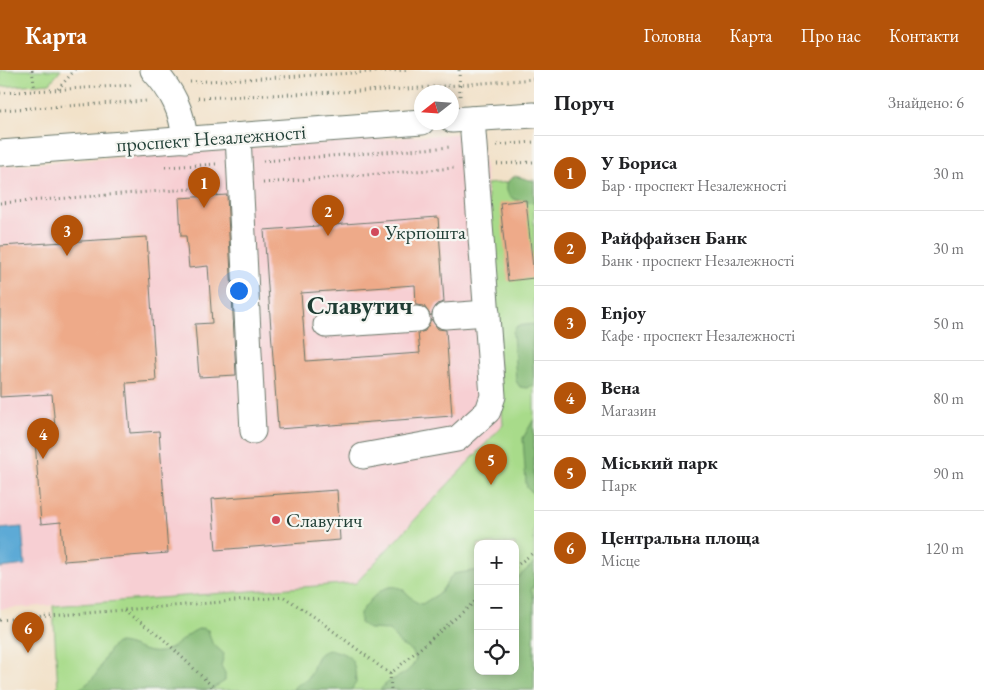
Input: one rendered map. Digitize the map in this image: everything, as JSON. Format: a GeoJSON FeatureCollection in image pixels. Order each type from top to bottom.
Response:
{"type":"FeatureCollection","features":[{"type":"Feature","properties":{"kind":"street"},"geometry":{"type":"LineString","coordinates":[[165,84],[182,115],[185,140]]}},
{"type":"Feature","properties":{"kind":"street"},"geometry":{"type":"LineString","coordinates":[[363,456],[457,438],[488,411],[493,396],[475,156],[462,120],[534,114]]}},
{"type":"Feature","properties":{"kind":"street","name":"проспект Незалежності"},"geometry":{"type":"LineString","coordinates":[[0,153],[414,123]]}},
{"type":"Feature","properties":{"kind":"street"},"geometry":{"type":"LineString","coordinates":[[238,136],[253,431]]}},
{"type":"Feature","properties":{"kind":"street"},"geometry":{"type":"LineString","coordinates":[[445,316],[487,313]]}},
{"type":"Feature","properties":{"kind":"street"},"geometry":{"type":"LineString","coordinates":[[326,325],[417,318]]}},
{"type":"Feature","properties":{"kind":"path"},"geometry":{"type":"LineString","coordinates":[[32,70],[35,90]]}},
{"type":"Feature","properties":{"kind":"path"},"geometry":{"type":"LineString","coordinates":[[58,89],[75,70]]}},
{"type":"Feature","properties":{"kind":"path"},"geometry":{"type":"LineString","coordinates":[[0,93],[407,70]]}},
{"type":"Feature","properties":{"kind":"path"},"geometry":{"type":"LineString","coordinates":[[0,110],[165,84],[406,89],[534,79]]}},
{"type":"Feature","properties":{"kind":"path"},"geometry":{"type":"LineString","coordinates":[[0,203],[240,173],[475,156],[534,142]]}},
{"type":"Feature","properties":{"kind":"path"},"geometry":{"type":"LineString","coordinates":[[160,167],[240,173],[475,156],[534,162]]}},
{"type":"Feature","properties":{"kind":"path"},"geometry":{"type":"LineString","coordinates":[[519,564],[534,552]]}},
{"type":"Feature","properties":{"kind":"path"},"geometry":{"type":"LineString","coordinates":[[0,620],[284,597],[316,618],[390,674],[391,690]]}},
{"type":"Feature","properties":{"kind":"path"},"geometry":{"type":"LineString","coordinates":[[390,674],[474,602]]}},
{"type":"Feature","properties":{"kind":"path"},"geometry":{"type":"LineString","coordinates":[[124,610],[159,635],[216,690]]}},
{"type":"Feature","properties":{"kind":"shaded area"},"geometry":{"type":"Polygon","coordinates":[[[480,132],[487,184],[503,425],[356,583],[0,609],[0,166],[480,132]]]}},
{"type":"Feature","properties":{"kind":"green space"},"geometry":{"type":"Polygon","coordinates":[[[0,70],[61,70],[50,83],[0,87],[0,70]]]}},
{"type":"Feature","properties":{"kind":"green space"},"geometry":{"type":"Polygon","coordinates":[[[515,176],[534,181],[534,203],[513,198],[507,192],[508,181],[515,176]]]}},
{"type":"Feature","properties":{"kind":"green space"},"geometry":{"type":"Polygon","coordinates":[[[534,180],[534,690],[58,690],[53,606],[356,583],[503,425],[487,184],[534,180]]]}},
{"type":"Feature","properties":{"kind":"green space"},"geometry":{"type":"Polygon","coordinates":[[[534,324],[532,343],[534,384],[528,388],[520,387],[516,381],[513,332],[517,326],[534,324]]]}},
{"type":"Feature","properties":{"kind":"green space"},"geometry":{"type":"Polygon","coordinates":[[[534,419],[534,495],[527,488],[526,483],[523,438],[534,419]]]}},
{"type":"Feature","properties":{"kind":"green space"},"geometry":{"type":"Polygon","coordinates":[[[534,563],[534,584],[531,590],[534,600],[534,690],[380,690],[384,685],[410,669],[416,658],[412,651],[401,645],[389,630],[369,629],[360,623],[360,613],[374,596],[386,588],[399,588],[415,601],[422,604],[440,593],[453,574],[474,571],[474,675],[519,675],[519,576],[534,563]]]}},
{"type":"Feature","properties":{"kind":"green space"},"geometry":{"type":"Polygon","coordinates":[[[202,628],[208,630],[212,643],[224,654],[221,666],[225,673],[225,681],[210,690],[77,690],[92,679],[110,649],[116,643],[128,644],[149,652],[161,652],[202,628]]]}},
{"type":"Feature","properties":{"kind":"green space"},"geometry":{"type":"Polygon","coordinates":[[[332,650],[349,657],[354,664],[356,683],[351,690],[293,690],[308,678],[318,656],[321,653],[332,650]]]}},
{"type":"Feature","properties":{"kind":"water"},"geometry":{"type":"Polygon","coordinates":[[[22,527],[25,565],[0,568],[0,529],[22,527]]]}},
{"type":"Feature","properties":{"kind":"building"},"geometry":{"type":"Polygon","coordinates":[[[227,195],[236,375],[199,377],[195,324],[212,323],[208,266],[189,268],[186,236],[181,236],[179,198],[227,195]]]}},
{"type":"Feature","properties":{"kind":"building"},"geometry":{"type":"Polygon","coordinates":[[[526,200],[534,278],[508,281],[500,203],[526,200]]]}},
{"type":"Feature","properties":{"kind":"building"},"geometry":{"type":"Polygon","coordinates":[[[438,217],[444,302],[437,304],[431,316],[424,306],[416,305],[415,285],[301,293],[306,361],[420,353],[418,333],[425,331],[431,319],[438,329],[446,330],[452,416],[278,429],[264,230],[438,217]]]}},
{"type":"Feature","properties":{"kind":"building"},"geometry":{"type":"Polygon","coordinates":[[[147,237],[156,381],[126,383],[130,433],[159,431],[168,553],[64,561],[61,522],[41,524],[35,440],[56,438],[52,394],[0,397],[0,246],[147,237]]]}},
{"type":"Feature","properties":{"kind":"building","name":"Славутич"},"geometry":{"type":"Polygon","coordinates":[[[337,490],[340,540],[216,550],[212,499],[337,490]]]}},
{"type":"Feature","properties":{"kind":"place","name":"У Бориса"},"geometry":{"type":"Point","coordinates":[204,208]}},
{"type":"Feature","properties":{"kind":"place","name":"Укрпошта"},"geometry":{"type":"Point","coordinates":[375,232]}},
{"type":"Feature","properties":{"kind":"place","name":"Райффайзен Банк"},"geometry":{"type":"Point","coordinates":[328,236]}},
{"type":"Feature","properties":{"kind":"place","name":"Enjoy"},"geometry":{"type":"Point","coordinates":[67,256]}},
{"type":"Feature","properties":{"kind":"place","name":"Вена"},"geometry":{"type":"Point","coordinates":[43,459]}},
{"type":"Feature","properties":{"kind":"place","name":"Міський парк"},"geometry":{"type":"Point","coordinates":[491,485]}},
{"type":"Feature","properties":{"kind":"place","name":"Славутич"},"geometry":{"type":"Point","coordinates":[276,520]}},
{"type":"Feature","properties":{"kind":"place","name":"Центральна площа"},"geometry":{"type":"Point","coordinates":[28,653]}},
{"type":"Feature","properties":{"kind":"district","name":"Славутич"},"geometry":{"type":"Point","coordinates":[360,305]}}]}
